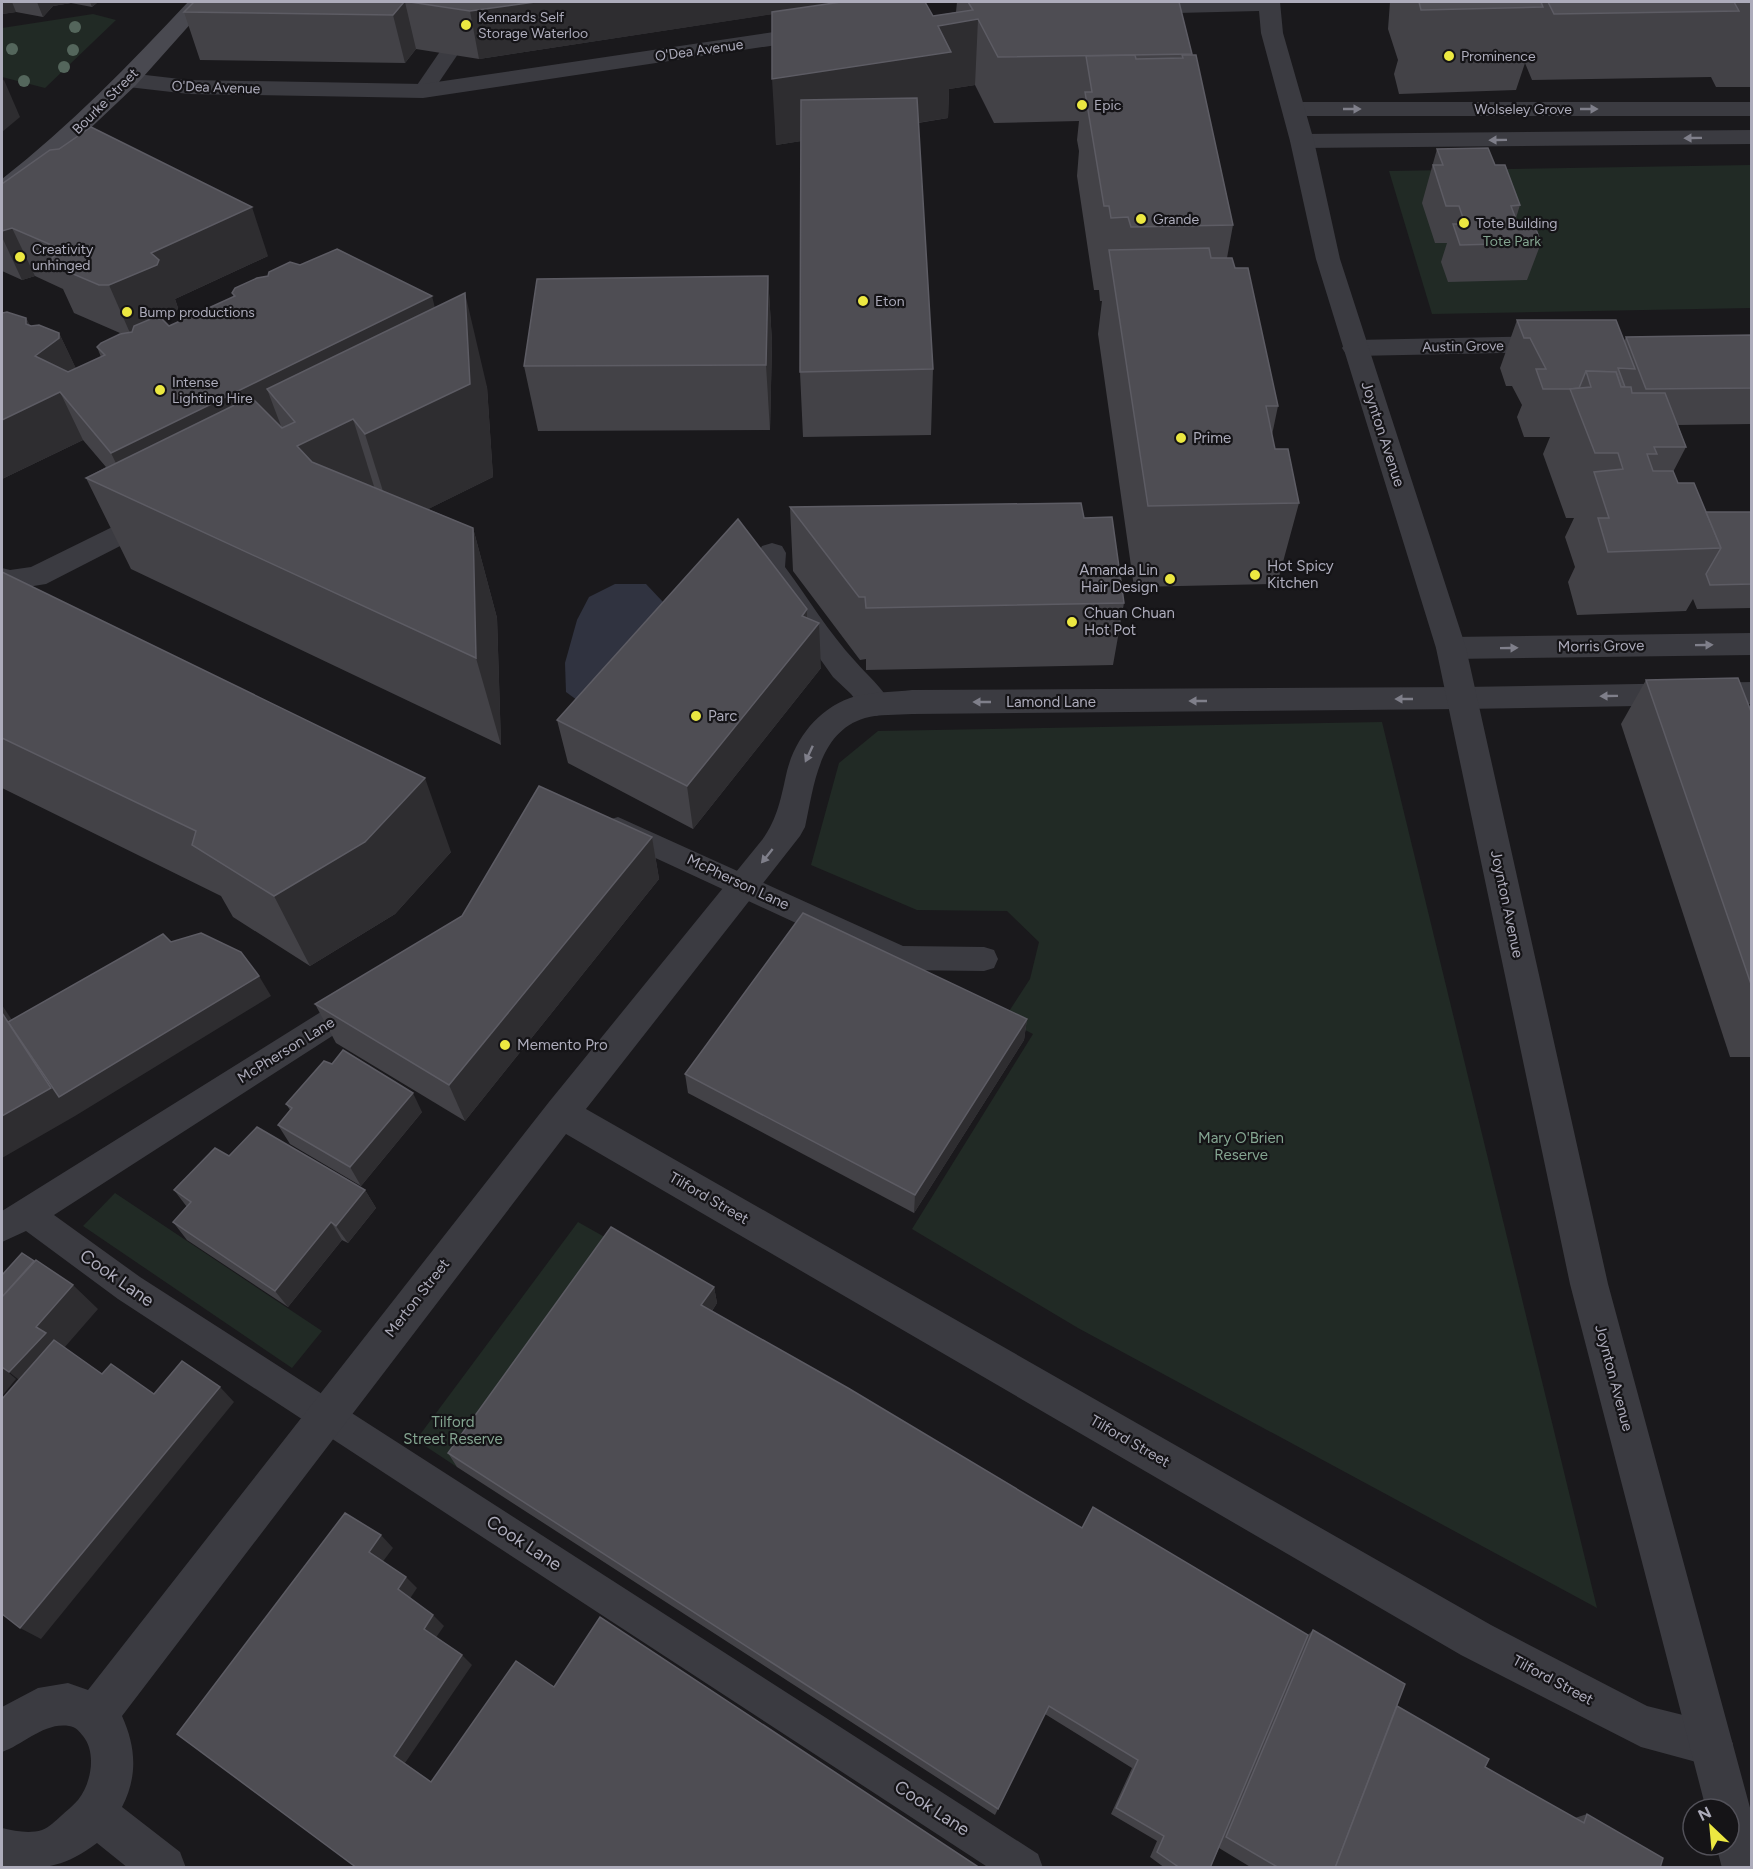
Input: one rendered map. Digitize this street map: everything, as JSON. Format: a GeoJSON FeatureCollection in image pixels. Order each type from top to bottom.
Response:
{"type":"FeatureCollection","features":[{"type":"Feature","properties":{"kind":"main road","name":"Bourke Street"},"geometry":{"type":"LineString","coordinates":[[2,190],[54,150],[128,80],[199,2]]}},
{"type":"Feature","properties":{"kind":"street"},"geometry":{"type":"LineString","coordinates":[[1112,9],[1269,2]]}},
{"type":"Feature","properties":{"kind":"street","name":"Joynton Avenue"},"geometry":{"type":"LineString","coordinates":[[1269,2],[1272,33],[1302,141],[1328,259],[1451,648],[1589,1284],[1725,1797]]}},
{"type":"Feature","properties":{"kind":"street","name":"O'Dea Avenue"},"geometry":{"type":"LineString","coordinates":[[128,80],[189,87],[423,91],[835,30]]}},
{"type":"Feature","properties":{"kind":"street","name":"Wolseley Grove"},"geometry":{"type":"LineString","coordinates":[[1294,109],[1752,109]]}},
{"type":"Feature","properties":{"kind":"street","name":"Wolseley Grove"},"geometry":{"type":"LineString","coordinates":[[1302,141],[1752,137]]}},
{"type":"Feature","properties":{"kind":"street","name":"Austin Grove"},"geometry":{"type":"LineString","coordinates":[[1355,348],[1572,344]]}},
{"type":"Feature","properties":{"kind":"street"},"geometry":{"type":"LineString","coordinates":[[2,578],[4,581],[36,577],[181,502]]}},
{"type":"Feature","properties":{"kind":"street"},"geometry":{"type":"LineString","coordinates":[[772,553],[771,569],[844,669],[862,686],[876,704]]}},
{"type":"Feature","properties":{"kind":"street","name":"Morris Grove"},"geometry":{"type":"LineString","coordinates":[[1451,648],[1752,644]]}},
{"type":"Feature","properties":{"kind":"street"},"geometry":{"type":"LineString","coordinates":[[1463,698],[1752,693]]}},
{"type":"Feature","properties":{"kind":"street","name":"Lamond Lane"},"geometry":{"type":"LineString","coordinates":[[744,884],[789,827],[807,753],[828,725],[859,707],[876,704],[1463,698]]}},
{"type":"Feature","properties":{"kind":"street","name":"Merton Street"},"geometry":{"type":"LineString","coordinates":[[95,1716],[561,1113],[744,884]]}},
{"type":"Feature","properties":{"kind":"street","name":"Tilford Street"},"geometry":{"type":"LineString","coordinates":[[561,1113],[1476,1640],[1641,1726],[1711,1744]]}},
{"type":"Feature","properties":{"kind":"street"},"geometry":{"type":"LineString","coordinates":[[2,1731],[18,1717],[38,1707],[59,1704],[79,1707],[95,1716],[107,1730],[113,1749],[113,1770],[107,1793],[96,1814],[79,1833],[58,1847],[35,1854],[14,1855],[2,1850]]}},
{"type":"Feature","properties":{"kind":"street"},"geometry":{"type":"LineString","coordinates":[[96,1814],[165,1868]]}},
{"type":"Feature","properties":{"kind":"lane"},"geometry":{"type":"LineString","coordinates":[[423,91],[448,54]]}},
{"type":"Feature","properties":{"kind":"lane","name":"McPherson Lane"},"geometry":{"type":"LineString","coordinates":[[589,815],[744,884],[901,958],[984,959]]}},
{"type":"Feature","properties":{"kind":"lane","name":"McPherson Lane"},"geometry":{"type":"LineString","coordinates":[[15,1221],[384,988]]}},
{"type":"Feature","properties":{"kind":"lane","name":"Cook Lane"},"geometry":{"type":"LineString","coordinates":[[15,1221],[129,1288],[1024,1868]]}},
{"type":"Feature","properties":{"kind":"green space"},"geometry":{"type":"Polygon","coordinates":[[[93,14],[116,20],[45,88],[2,77],[2,28],[93,14]]]}},
{"type":"Feature","properties":{"kind":"green space","name":"Tote Park"},"geometry":{"type":"Polygon","coordinates":[[[1751,165],[1751,308],[1432,314],[1389,171],[1751,165]]]}},
{"type":"Feature","properties":{"kind":"green space","name":"Mary O'Brien Reserve"},"geometry":{"type":"Polygon","coordinates":[[[1382,722],[1597,1608],[1078,1328],[912,1229],[1033,1034],[1004,1019],[1030,979],[1039,942],[1007,911],[917,910],[811,865],[839,763],[878,731],[1382,722]]]}},
{"type":"Feature","properties":{"kind":"green space"},"geometry":{"type":"Polygon","coordinates":[[[115,1193],[322,1331],[292,1368],[83,1226],[115,1193]]]}},
{"type":"Feature","properties":{"kind":"green space","name":"Tilford Street Reserve"},"geometry":{"type":"Polygon","coordinates":[[[578,1222],[617,1244],[457,1467],[416,1440],[578,1222]]]}},
{"type":"Feature","properties":{"kind":"water"},"geometry":{"type":"Polygon","coordinates":[[[615,584],[646,584],[663,602],[581,703],[566,692],[565,663],[577,620],[589,597],[615,584]]]}},
{"type":"Feature","properties":{"kind":"building"},"geometry":{"type":"Polygon","coordinates":[[[194,2],[404,2],[393,15],[184,12],[194,2]]]}},
{"type":"Feature","properties":{"kind":"building"},"geometry":{"type":"Polygon","coordinates":[[[410,2],[535,2],[470,11],[410,2]]]}},
{"type":"Feature","properties":{"kind":"building"},"geometry":{"type":"Polygon","coordinates":[[[841,2],[925,2],[933,16],[973,10],[968,2],[1179,2],[1192,54],[998,57],[978,19],[938,26],[951,52],[772,79],[772,12],[841,2]]]}},
{"type":"Feature","properties":{"kind":"building"},"geometry":{"type":"Polygon","coordinates":[[[1419,2],[1541,2],[1543,7],[1421,10],[1419,2]]]}},
{"type":"Feature","properties":{"kind":"building"},"geometry":{"type":"Polygon","coordinates":[[[1548,2],[1734,2],[1739,11],[1554,14],[1548,2]]]}},
{"type":"Feature","properties":{"kind":"building"},"geometry":{"type":"Polygon","coordinates":[[[1135,55],[1136,59],[1183,58],[1182,55],[1196,55],[1233,225],[1131,227],[1128,217],[1111,218],[1109,206],[1104,206],[1085,92],[1092,92],[1086,56],[1135,55]]]}},
{"type":"Feature","properties":{"kind":"building","name":"Eton"},"geometry":{"type":"Polygon","coordinates":[[[917,98],[933,369],[800,372],[801,100],[917,98]]]}},
{"type":"Feature","properties":{"kind":"building"},"geometry":{"type":"Polygon","coordinates":[[[91,127],[252,207],[151,253],[159,260],[157,265],[109,285],[99,285],[52,265],[52,258],[63,250],[12,228],[2,231],[2,184],[50,150],[59,149],[91,127]]]}},
{"type":"Feature","properties":{"kind":"building"},"geometry":{"type":"Polygon","coordinates":[[[1488,148],[1495,165],[1505,165],[1520,205],[1511,206],[1517,222],[1533,221],[1541,243],[1460,245],[1453,224],[1465,224],[1459,206],[1446,206],[1433,165],[1443,165],[1437,149],[1488,148]]]}},
{"type":"Feature","properties":{"kind":"building"},"geometry":{"type":"Polygon","coordinates":[[[1209,248],[1211,258],[1232,258],[1235,268],[1248,268],[1278,406],[1266,406],[1275,449],[1288,449],[1299,503],[1148,506],[1109,250],[1209,248]]]}},
{"type":"Feature","properties":{"kind":"building"},"geometry":{"type":"Polygon","coordinates":[[[337,249],[432,296],[111,453],[60,392],[2,420],[2,313],[7,312],[26,318],[26,324],[39,325],[59,333],[59,338],[35,356],[68,372],[105,355],[97,347],[120,334],[132,332],[134,326],[153,318],[162,319],[169,326],[235,296],[232,293],[235,288],[257,278],[268,276],[269,272],[290,262],[300,265],[337,249]]]}},
{"type":"Feature","properties":{"kind":"building"},"geometry":{"type":"Polygon","coordinates":[[[768,276],[766,365],[524,366],[537,279],[768,276]]]}},
{"type":"Feature","properties":{"kind":"building"},"geometry":{"type":"Polygon","coordinates":[[[465,293],[470,384],[365,434],[353,419],[297,446],[312,462],[473,528],[476,658],[86,478],[251,397],[282,428],[295,422],[267,389],[465,293]]]}},
{"type":"Feature","properties":{"kind":"building"},"geometry":{"type":"Polygon","coordinates":[[[1517,320],[1616,320],[1635,369],[1618,368],[1625,387],[1621,387],[1616,372],[1586,371],[1579,388],[1543,389],[1536,369],[1546,369],[1530,338],[1524,338],[1517,320]]]}},
{"type":"Feature","properties":{"kind":"building"},"geometry":{"type":"Polygon","coordinates":[[[1752,335],[1752,388],[1646,389],[1626,337],[1752,335]]]}},
{"type":"Feature","properties":{"kind":"building"},"geometry":{"type":"Polygon","coordinates":[[[1586,371],[1616,372],[1621,387],[1631,387],[1632,393],[1665,393],[1686,447],[1654,447],[1657,454],[1647,454],[1653,471],[1673,471],[1678,483],[1694,483],[1721,548],[1608,552],[1598,518],[1609,518],[1594,472],[1623,469],[1618,453],[1595,453],[1570,389],[1591,387],[1586,371]]]}},
{"type":"Feature","properties":{"kind":"building"},"geometry":{"type":"Polygon","coordinates":[[[1081,503],[1084,518],[1112,517],[1124,603],[866,608],[865,597],[859,597],[790,507],[1081,503]]]}},
{"type":"Feature","properties":{"kind":"building"},"geometry":{"type":"Polygon","coordinates":[[[1706,512],[1752,512],[1752,584],[1710,585],[1706,574],[1721,548],[1706,512]]]}},
{"type":"Feature","properties":{"kind":"building","name":"Parc"},"geometry":{"type":"Polygon","coordinates":[[[738,519],[807,609],[802,616],[819,623],[687,786],[557,720],[738,519]]]}},
{"type":"Feature","properties":{"kind":"building"},"geometry":{"type":"Polygon","coordinates":[[[2,572],[425,778],[365,842],[274,896],[192,845],[196,831],[2,738],[2,572]]]}},
{"type":"Feature","properties":{"kind":"building"},"geometry":{"type":"Polygon","coordinates":[[[1738,678],[1752,714],[1752,987],[1646,680],[1738,678]]]}},
{"type":"Feature","properties":{"kind":"building"},"geometry":{"type":"Polygon","coordinates":[[[539,786],[652,837],[449,1085],[315,1004],[462,916],[539,786]]]}},
{"type":"Feature","properties":{"kind":"building"},"geometry":{"type":"Polygon","coordinates":[[[803,913],[1027,1019],[915,1195],[685,1074],[803,913]]]}},
{"type":"Feature","properties":{"kind":"building"},"geometry":{"type":"Polygon","coordinates":[[[201,933],[241,952],[259,976],[59,1097],[8,1022],[163,934],[171,942],[201,933]]]}},
{"type":"Feature","properties":{"kind":"building"},"geometry":{"type":"Polygon","coordinates":[[[2,1013],[51,1088],[2,1116],[2,1013]]]}},
{"type":"Feature","properties":{"kind":"building"},"geometry":{"type":"Polygon","coordinates":[[[343,1050],[413,1093],[350,1167],[278,1125],[292,1108],[286,1104],[324,1061],[332,1064],[343,1050]]]}},
{"type":"Feature","properties":{"kind":"building"},"geometry":{"type":"Polygon","coordinates":[[[257,1127],[365,1190],[336,1226],[331,1222],[275,1291],[173,1222],[191,1202],[174,1190],[215,1148],[229,1156],[257,1127]]]}},
{"type":"Feature","properties":{"kind":"building"},"geometry":{"type":"Polygon","coordinates":[[[611,1227],[714,1287],[701,1305],[848,1388],[1082,1528],[1093,1507],[1308,1635],[1210,1868],[1180,1868],[1157,1852],[1164,1836],[1116,1808],[1138,1760],[1049,1706],[998,1809],[448,1453],[611,1227]]]}},
{"type":"Feature","properties":{"kind":"building"},"geometry":{"type":"Polygon","coordinates":[[[22,1253],[34,1261],[2,1297],[2,1275],[22,1253]]]}},
{"type":"Feature","properties":{"kind":"building"},"geometry":{"type":"Polygon","coordinates":[[[36,1260],[73,1285],[36,1327],[46,1333],[9,1372],[2,1367],[2,1297],[36,1260]]]}},
{"type":"Feature","properties":{"kind":"building"},"geometry":{"type":"Polygon","coordinates":[[[54,1340],[102,1374],[111,1364],[154,1394],[182,1361],[220,1387],[20,1628],[2,1614],[2,1399],[54,1340]]]}},
{"type":"Feature","properties":{"kind":"building"},"geometry":{"type":"Polygon","coordinates":[[[345,1513],[381,1535],[369,1552],[406,1577],[398,1589],[433,1615],[424,1629],[462,1655],[394,1756],[431,1782],[516,1661],[554,1687],[600,1617],[980,1868],[357,1868],[177,1734],[345,1513]]]}},
{"type":"Feature","properties":{"kind":"building"},"geometry":{"type":"Polygon","coordinates":[[[1313,1630],[1405,1684],[1335,1868],[1279,1868],[1226,1837],[1313,1630]]]}},
{"type":"Feature","properties":{"kind":"building"},"geometry":{"type":"Polygon","coordinates":[[[1397,1706],[1489,1759],[1485,1767],[1584,1823],[1587,1814],[1663,1858],[1660,1868],[1335,1868],[1397,1706]]]}},
{"type":"Feature","properties":{"kind":"place","name":"Kennards Self Storage Waterloo"},"geometry":{"type":"Point","coordinates":[466,25]}},
{"type":"Feature","properties":{"kind":"place","name":"Prominence"},"geometry":{"type":"Point","coordinates":[1449,56]}},
{"type":"Feature","properties":{"kind":"place","name":"Epic"},"geometry":{"type":"Point","coordinates":[1082,105]}},
{"type":"Feature","properties":{"kind":"place","name":"Grande"},"geometry":{"type":"Point","coordinates":[1141,219]}},
{"type":"Feature","properties":{"kind":"place","name":"Tote Building"},"geometry":{"type":"Point","coordinates":[1464,223]}},
{"type":"Feature","properties":{"kind":"place","name":"Creativity unhinged"},"geometry":{"type":"Point","coordinates":[20,257]}},
{"type":"Feature","properties":{"kind":"place","name":"Eton"},"geometry":{"type":"Point","coordinates":[863,301]}},
{"type":"Feature","properties":{"kind":"place","name":"Bump productions"},"geometry":{"type":"Point","coordinates":[127,312]}},
{"type":"Feature","properties":{"kind":"place","name":"Intense Lighting Hire"},"geometry":{"type":"Point","coordinates":[160,390]}},
{"type":"Feature","properties":{"kind":"place","name":"Prime"},"geometry":{"type":"Point","coordinates":[1181,438]}},
{"type":"Feature","properties":{"kind":"place","name":"Hot Spicy Kitchen"},"geometry":{"type":"Point","coordinates":[1255,575]}},
{"type":"Feature","properties":{"kind":"place","name":"Amanda Lin Hair Design"},"geometry":{"type":"Point","coordinates":[1170,579]}},
{"type":"Feature","properties":{"kind":"place","name":"Chuan Chuan Hot Pot"},"geometry":{"type":"Point","coordinates":[1072,622]}},
{"type":"Feature","properties":{"kind":"place","name":"Parc"},"geometry":{"type":"Point","coordinates":[696,716]}},
{"type":"Feature","properties":{"kind":"place","name":"Memento Pro"},"geometry":{"type":"Point","coordinates":[505,1045]}}]}
